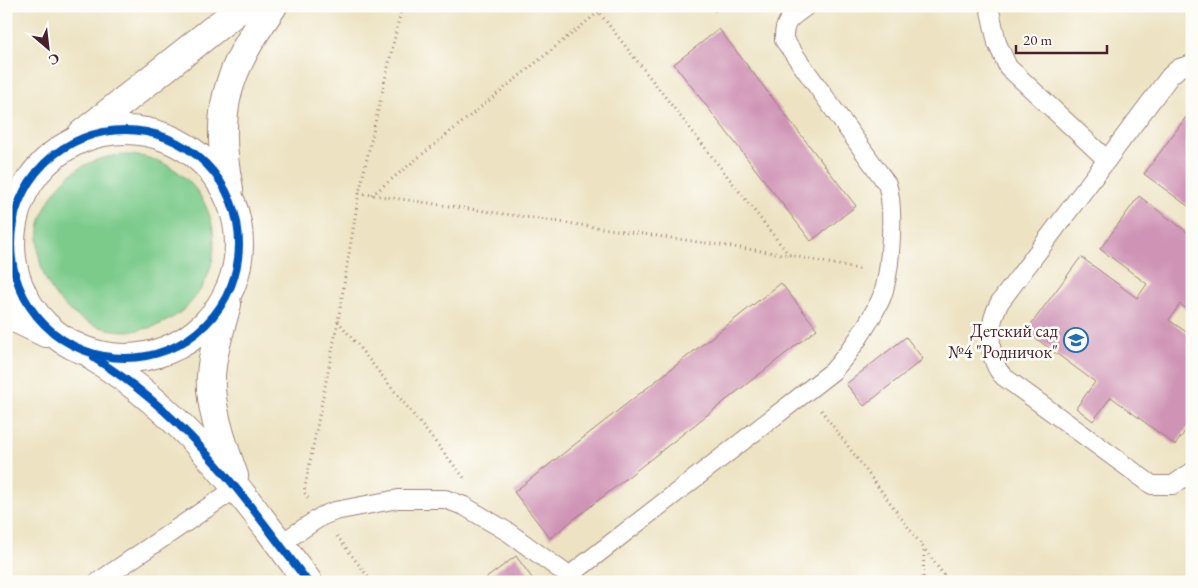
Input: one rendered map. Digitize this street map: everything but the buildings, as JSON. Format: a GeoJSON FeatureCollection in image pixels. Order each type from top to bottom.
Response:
{"type":"FeatureCollection","features":[{"type":"Feature","properties":{"kind":"street"},"geometry":{"type":"LineString","coordinates":[[6,186],[60,150],[243,6]]}},
{"type":"Feature","properties":{"kind":"street"},"geometry":{"type":"LineString","coordinates":[[238,487],[221,441],[211,389],[218,339],[237,268],[239,247],[238,226],[222,138],[224,107],[229,84],[241,55],[274,6]]}},
{"type":"Feature","properties":{"kind":"street"},"geometry":{"type":"LineString","coordinates":[[233,206],[224,186],[211,168],[195,154],[176,142],[156,134],[134,130],[112,130],[91,135],[60,150],[34,174],[21,195],[13,217],[10,240],[12,265],[29,308],[45,327],[139,388],[197,443],[238,487],[308,582]]}},
{"type":"Feature","properties":{"kind":"street"},"geometry":{"type":"LineString","coordinates":[[6,314],[73,346],[105,357],[127,359],[149,357],[170,350],[190,339],[220,307],[231,288]]}},
{"type":"Feature","properties":{"kind":"lane"},"geometry":{"type":"LineString","coordinates":[[280,544],[322,516],[335,511],[398,499],[444,499],[464,506],[493,524],[571,579],[833,371],[880,300],[886,275],[892,215],[891,197],[887,184],[784,40],[784,27],[806,6]]}},
{"type":"Feature","properties":{"kind":"lane"},"geometry":{"type":"LineString","coordinates":[[989,6],[997,43],[1008,67],[1107,160]]}},
{"type":"Feature","properties":{"kind":"lane"},"geometry":{"type":"LineString","coordinates":[[1192,64],[1179,68],[1170,76],[995,310],[992,357],[998,371],[1004,377],[1152,485],[1173,485],[1192,472]]}},
{"type":"Feature","properties":{"kind":"lane"},"geometry":{"type":"LineString","coordinates":[[98,582],[238,487]]}},
{"type":"Feature","properties":{"kind":"path"},"geometry":{"type":"LineString","coordinates":[[372,582],[304,492],[338,321],[359,193],[402,6]]}},
{"type":"Feature","properties":{"kind":"path"},"geometry":{"type":"LineString","coordinates":[[594,6],[789,255]]}},
{"type":"Feature","properties":{"kind":"path"},"geometry":{"type":"LineString","coordinates":[[372,195],[606,6]]}},
{"type":"Feature","properties":{"kind":"path"},"geometry":{"type":"LineString","coordinates":[[359,193],[789,255],[886,275]]}},
{"type":"Feature","properties":{"kind":"path"},"geometry":{"type":"LineString","coordinates":[[338,321],[465,480]]}},
{"type":"Feature","properties":{"kind":"path"},"geometry":{"type":"LineString","coordinates":[[807,391],[949,582]]}},
{"type":"Feature","properties":{"kind":"path"},"geometry":{"type":"LineString","coordinates":[[923,582],[924,549]]}},
{"type":"Feature","properties":{"kind":"green space"},"geometry":{"type":"Polygon","coordinates":[[[117,155],[135,155],[160,161],[175,169],[189,180],[200,194],[208,209],[213,226],[213,260],[208,277],[200,292],[189,306],[175,317],[152,328],[135,331],[117,331],[92,325],[77,317],[63,306],[52,292],[41,269],[38,252],[38,234],[44,209],[52,194],[63,180],[77,169],[100,158],[117,155]]]}},
{"type":"Feature","properties":{"kind":"cycle path"},"geometry":{"type":"LineString","coordinates":[[114,130],[136,130],[169,138],[189,149],[206,163],[220,180],[231,200],[239,233],[239,244],[237,266],[231,288],[220,308],[206,325],[189,339],[169,350],[136,358],[114,358],[81,350],[71,345],[52,332],[37,317],[19,288],[11,255],[11,233],[19,200],[24,190],[37,171],[52,156],[81,138],[114,130]]}},
{"type":"Feature","properties":{"kind":"cycle path"},"geometry":{"type":"LineString","coordinates":[[94,358],[158,405],[186,432],[237,489],[308,582]]}},
{"type":"Feature","properties":{"kind":"place","name":"Детский сад №4 \"Родничок\""},"geometry":{"type":"Point","coordinates":[1076,340]}}]}
